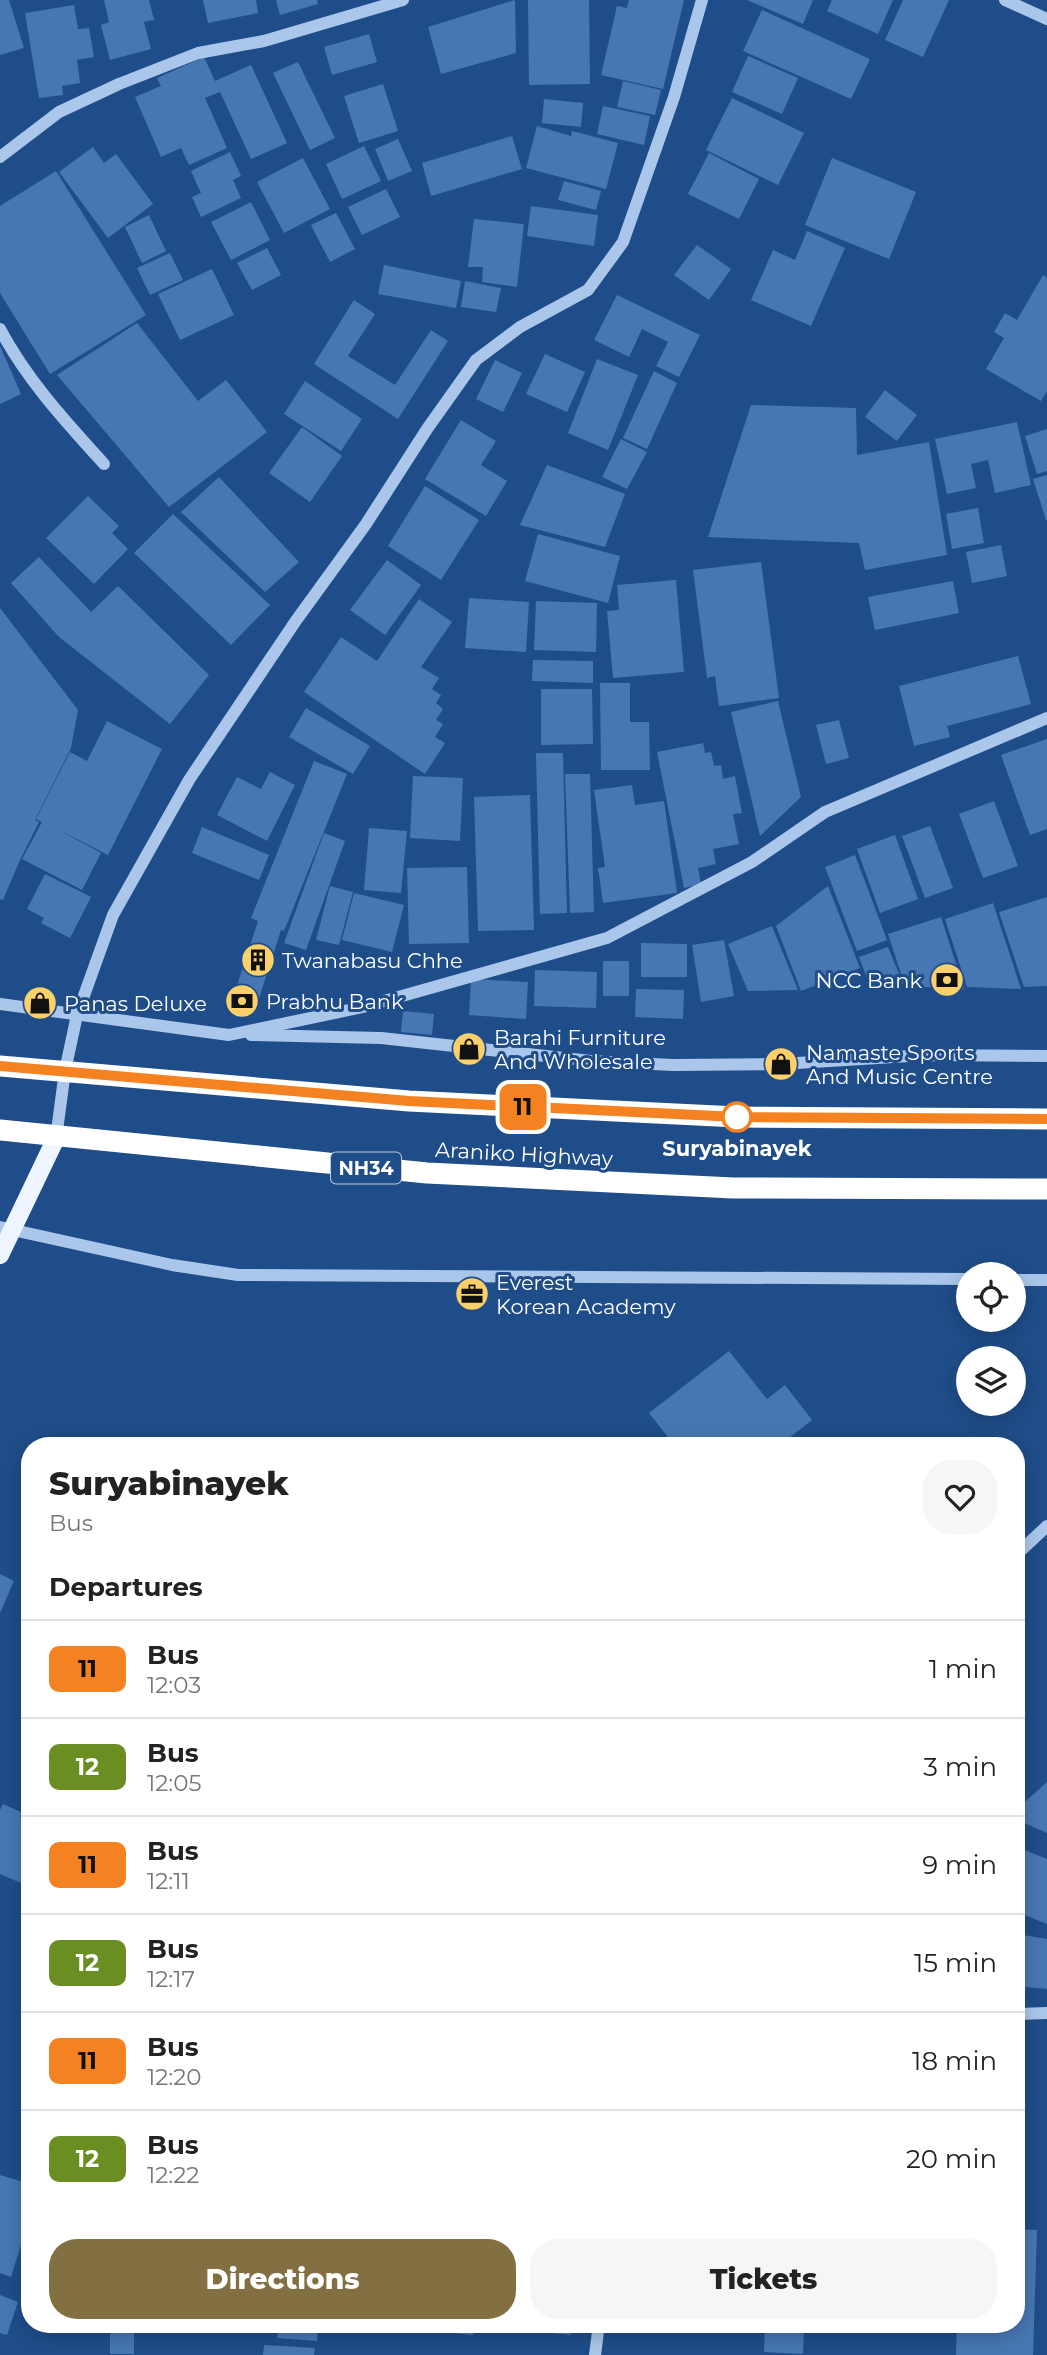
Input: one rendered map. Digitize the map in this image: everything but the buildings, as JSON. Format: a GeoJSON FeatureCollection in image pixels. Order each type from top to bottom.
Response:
{"type":"FeatureCollection","features":[{"type":"Feature","properties":{"kind":"highway"},"geometry":{"type":"LineString","coordinates":[[0,1066],[409,1101],[696,1115],[1047,1119]]}},
{"type":"Feature","properties":{"kind":"highway","name":"Araniko Highway"},"geometry":{"type":"LineString","coordinates":[[0,1130],[56,1138],[427,1173],[733,1188],[1047,1189]]}},
{"type":"Feature","properties":{"kind":"main road"},"geometry":{"type":"LineString","coordinates":[[0,1255],[6,1228],[56,1138]]}},
{"type":"Feature","properties":{"kind":"street"},"geometry":{"type":"LineString","coordinates":[[354,0],[357,13]]}},
{"type":"Feature","properties":{"kind":"street"},"geometry":{"type":"LineString","coordinates":[[0,157],[59,112],[198,53],[264,41],[403,0]]}},
{"type":"Feature","properties":{"kind":"street"},"geometry":{"type":"LineString","coordinates":[[56,1138],[65,1072],[77,1015],[113,915],[189,780],[476,360],[520,327],[588,290],[623,242],[674,97],[702,0]]}},
{"type":"Feature","properties":{"kind":"street"},"geometry":{"type":"LineString","coordinates":[[1005,0],[1047,19]]}},
{"type":"Feature","properties":{"kind":"street"},"geometry":{"type":"LineString","coordinates":[[0,329],[10,348],[49,403],[104,464]]}},
{"type":"Feature","properties":{"kind":"street"},"geometry":{"type":"LineString","coordinates":[[229,1035],[363,1007],[607,938],[752,862],[825,812],[1047,718]]}},
{"type":"Feature","properties":{"kind":"street"},"geometry":{"type":"LineString","coordinates":[[0,1004],[229,1035],[381,1038],[591,1061],[673,1065],[781,1064],[926,1055],[1047,1056]]}},
{"type":"Feature","properties":{"kind":"street"},"geometry":{"type":"LineString","coordinates":[[6,1228],[172,1265],[238,1275],[956,1279]]}},
{"type":"Feature","properties":{"kind":"street"},"geometry":{"type":"LineString","coordinates":[[1026,1280],[1047,1280]]}},
{"type":"Feature","properties":{"kind":"street"},"geometry":{"type":"LineString","coordinates":[[1025,1547],[1047,1526]]}},
{"type":"Feature","properties":{"kind":"street"},"geometry":{"type":"LineString","coordinates":[[1025,2014],[1047,2013]]}},
{"type":"Feature","properties":{"kind":"street"},"geometry":{"type":"LineString","coordinates":[[595,2355],[597,2333]]}},
{"type":"Feature","properties":{"kind":"bus line","name":"11"},"geometry":{"type":"LineString","coordinates":[[0,1066],[409,1101],[737,1117],[1047,1119]]}},
{"type":"Feature","properties":{"kind":"place","name":"Twanabasu Chhe"},"geometry":{"type":"Point","coordinates":[258,960]}},
{"type":"Feature","properties":{"kind":"place","name":"NCC Bank"},"geometry":{"type":"Point","coordinates":[947,980]}},
{"type":"Feature","properties":{"kind":"place","name":"Prabhu Bank"},"geometry":{"type":"Point","coordinates":[242,1001]}},
{"type":"Feature","properties":{"kind":"place","name":"Panas Deluxe"},"geometry":{"type":"Point","coordinates":[40,1003]}},
{"type":"Feature","properties":{"kind":"place","name":"Barahi Furniture And Wholesale"},"geometry":{"type":"Point","coordinates":[469,1049]}},
{"type":"Feature","properties":{"kind":"place","name":"Namaste Sports And Music Centre"},"geometry":{"type":"Point","coordinates":[781,1064]}},
{"type":"Feature","properties":{"kind":"place","name":"Suryabinayek"},"geometry":{"type":"Point","coordinates":[737,1117]}},
{"type":"Feature","properties":{"kind":"place","name":"Everest Korean Academy"},"geometry":{"type":"Point","coordinates":[472,1294]}}]}
